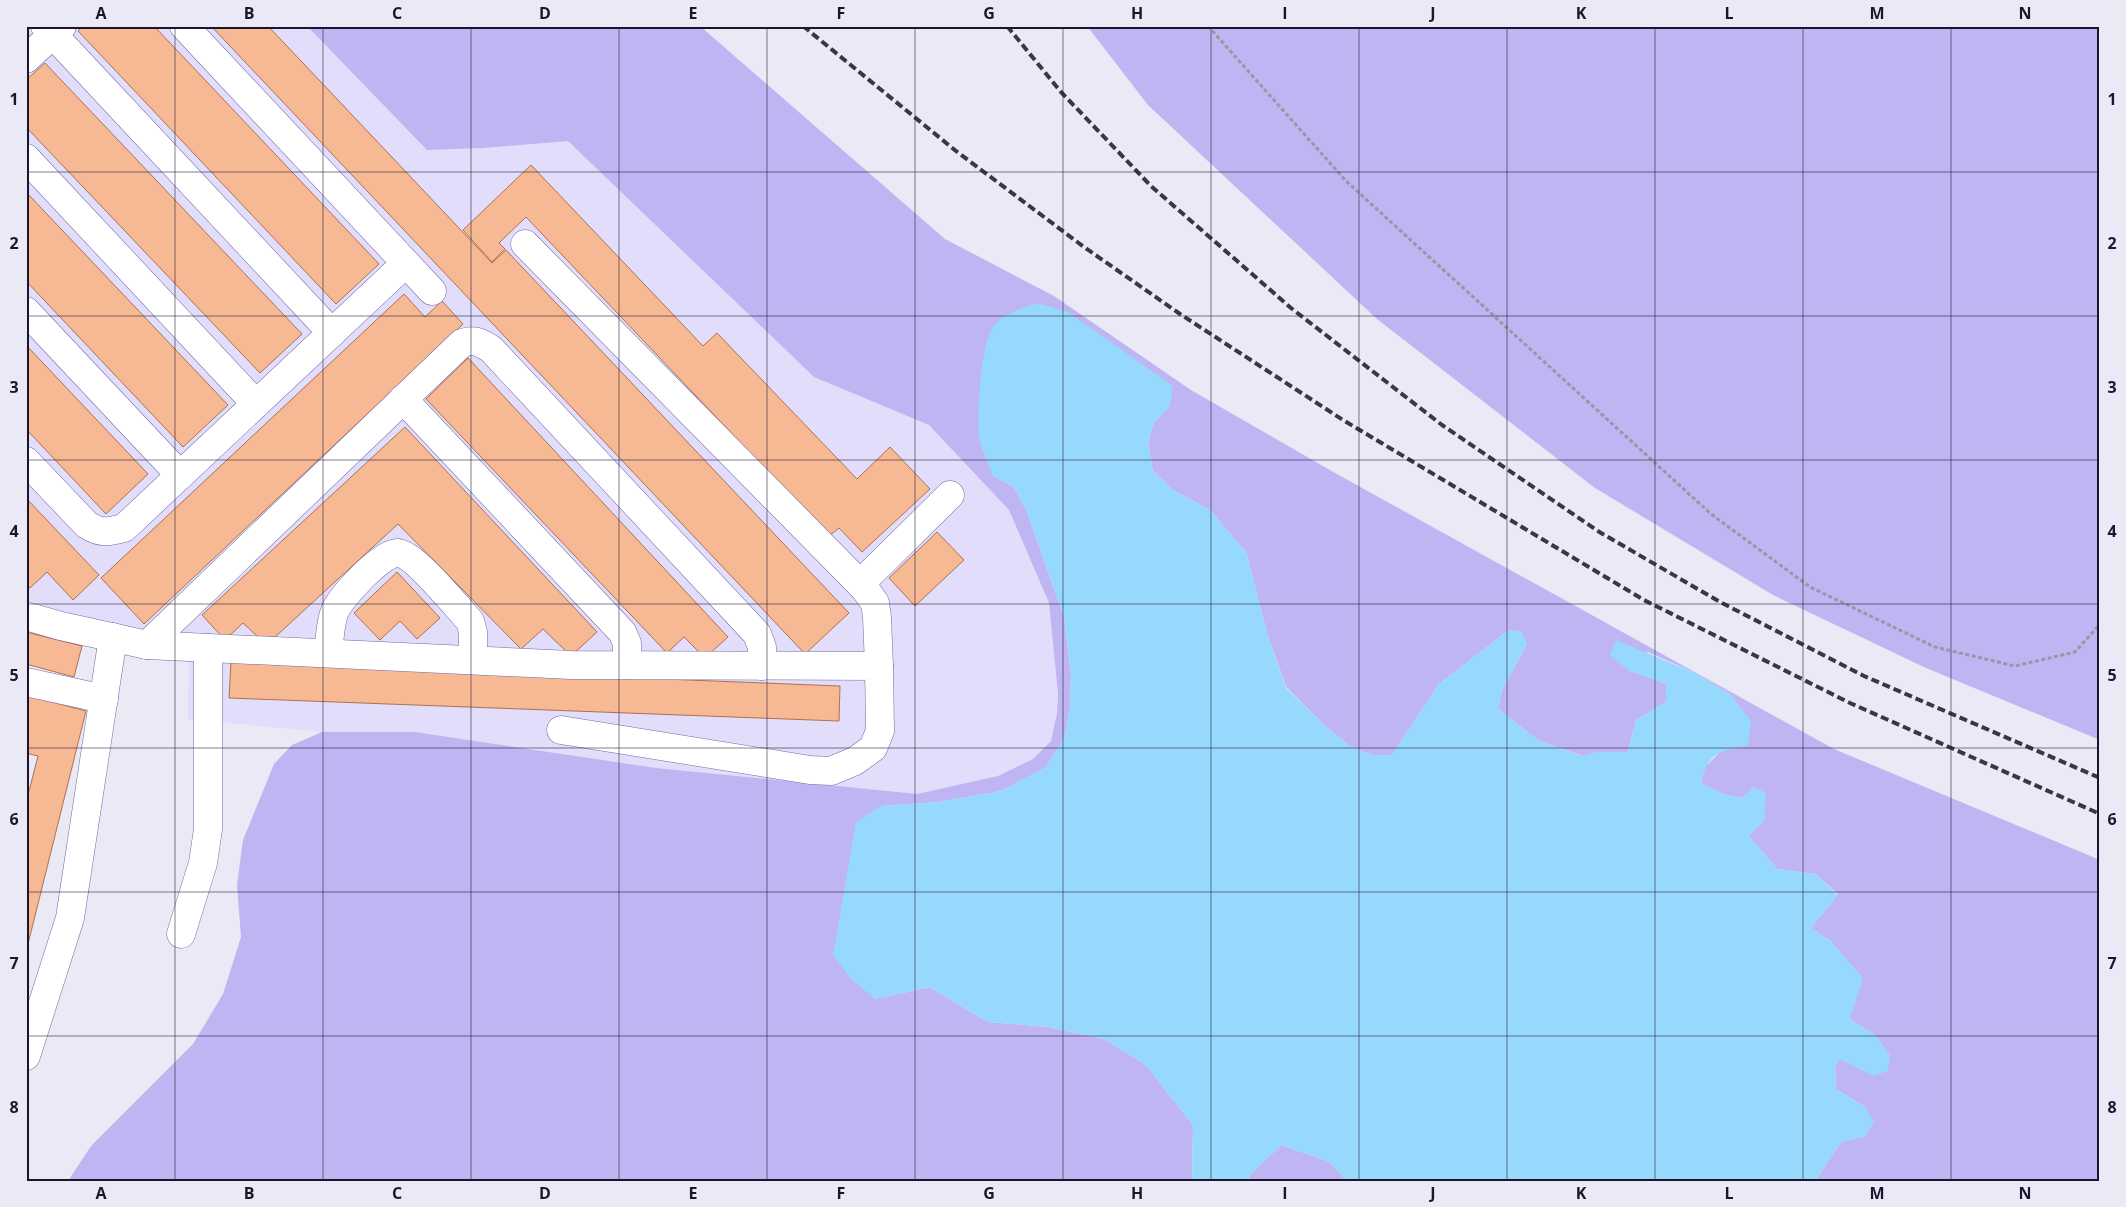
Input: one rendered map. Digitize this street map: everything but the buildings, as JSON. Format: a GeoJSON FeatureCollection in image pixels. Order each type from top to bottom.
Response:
{"type":"FeatureCollection","features":[{"type":"Feature","properties":{"kind":"lane"},"geometry":{"type":"LineString","coordinates":[[184,26],[432,291]]}},
{"type":"Feature","properties":{"kind":"lane"},"geometry":{"type":"LineString","coordinates":[[26,59],[53,29],[332,333]]}},
{"type":"Feature","properties":{"kind":"lane"},"geometry":{"type":"LineString","coordinates":[[26,158],[256,404]]}},
{"type":"Feature","properties":{"kind":"lane"},"geometry":{"type":"LineString","coordinates":[[525,244],[860,584],[874,603],[878,617],[880,731],[872,748],[855,761],[831,770],[810,770],[561,730]]}},
{"type":"Feature","properties":{"kind":"lane"},"geometry":{"type":"LineString","coordinates":[[26,461],[87,525],[98,532],[110,532],[124,528],[406,263]]}},
{"type":"Feature","properties":{"kind":"lane"},"geometry":{"type":"LineString","coordinates":[[26,311],[180,475]]}},
{"type":"Feature","properties":{"kind":"lane"},"geometry":{"type":"LineString","coordinates":[[147,645],[462,343],[472,340],[491,348],[756,634],[762,647],[762,666]]}},
{"type":"Feature","properties":{"kind":"lane"},"geometry":{"type":"LineString","coordinates":[[403,400],[622,632],[627,642],[627,665]]}},
{"type":"Feature","properties":{"kind":"lane"},"geometry":{"type":"LineString","coordinates":[[860,584],[950,495]]}},
{"type":"Feature","properties":{"kind":"lane"},"geometry":{"type":"LineString","coordinates":[[328,652],[334,612],[342,599],[386,556],[398,552],[413,559],[470,621],[473,660]]}},
{"type":"Feature","properties":{"kind":"lane"},"geometry":{"type":"LineString","coordinates":[[26,616],[147,645],[627,665],[880,666]]}},
{"type":"Feature","properties":{"kind":"lane"},"geometry":{"type":"LineString","coordinates":[[26,1056],[70,918],[113,637]]}},
{"type":"Feature","properties":{"kind":"lane"},"geometry":{"type":"LineString","coordinates":[[181,934],[203,863],[208,829],[208,648]]}},
{"type":"Feature","properties":{"kind":"lane"},"geometry":{"type":"LineString","coordinates":[[26,682],[104,699]]}},
{"type":"Feature","properties":{"kind":"path"},"geometry":{"type":"LineString","coordinates":[[1208,26],[1346,181],[1711,514],[1810,587],[1935,648],[2015,666],[2075,652],[2100,624]]}},
{"type":"Feature","properties":{"kind":"shaded area"},"geometry":{"type":"Polygon","coordinates":[[[26,26],[307,26],[427,150],[483,148],[568,140],[814,377],[929,425],[1009,510],[1049,603],[1058,694],[1057,713],[1051,741],[1033,759],[998,776],[917,794],[656,768],[415,732],[322,732],[188,719],[189,663],[73,614],[26,599],[26,26]]]}},
{"type":"Feature","properties":{"kind":"shaded area"},"geometry":{"type":"Polygon","coordinates":[[[307,26],[700,26],[945,239],[1054,296],[1191,390],[1335,473],[1834,749],[2100,860],[2100,1181],[1815,1181],[1841,1142],[1865,1136],[1865,1107],[1836,1089],[1835,1066],[1840,1059],[1878,1038],[1850,1019],[1832,942],[1811,928],[1838,894],[1815,874],[1777,869],[1749,836],[1754,788],[1741,798],[1723,794],[1701,783],[1705,767],[1722,750],[1731,695],[1695,673],[1648,652],[1628,670],[1666,684],[1666,702],[1636,720],[1628,752],[1598,752],[1583,756],[1539,741],[1498,709],[1502,690],[1527,644],[1509,630],[1439,684],[1392,755],[1372,755],[1350,746],[1326,727],[1286,687],[1267,633],[1246,552],[1210,510],[1171,489],[1153,471],[1148,444],[1153,424],[1170,405],[993,476],[1014,487],[1027,512],[1064,617],[1071,674],[1070,708],[1064,739],[1045,768],[1001,791],[939,802],[881,806],[875,999],[930,987],[988,1022],[1048,1027],[1105,1039],[1146,1065],[1193,1125],[1192,1181],[68,1181],[91,1146],[193,1044],[223,994],[241,937],[237,885],[243,840],[274,764],[292,745],[322,732],[415,732],[656,768],[917,794],[998,776],[1033,759],[1051,741],[1057,713],[1058,694],[1049,603],[1009,510],[929,425],[814,377],[568,141],[483,148],[427,150],[307,26]]]}},
{"type":"Feature","properties":{"kind":"shaded area"},"geometry":{"type":"Polygon","coordinates":[[[1087,26],[2100,26],[2100,740],[1926,668],[1773,595],[1595,488],[1377,319],[1148,105],[1087,26]]]}},
{"type":"Feature","properties":{"kind":"shaded area"},"geometry":{"type":"Polygon","coordinates":[[[1281,1145],[1328,1161],[1347,1181],[1250,1181],[1249,1176],[1281,1145]]]}},
{"type":"Feature","properties":{"kind":"water"},"geometry":{"type":"Polygon","coordinates":[[[1037,303],[1068,312],[1173,386],[1170,405],[1153,424],[1148,444],[1153,471],[1171,489],[1210,510],[1246,552],[1267,633],[1286,688],[1326,727],[1350,746],[1372,755],[1392,755],[1439,684],[1509,630],[1521,631],[1527,644],[1502,690],[1498,709],[1539,741],[1582,756],[1598,752],[1628,752],[1636,720],[1666,701],[1666,684],[1628,670],[1610,655],[1616,640],[1695,673],[1731,695],[1751,721],[1748,746],[1730,749],[1711,759],[1701,783],[1723,794],[1741,798],[1754,787],[1766,793],[1764,821],[1749,836],[1777,869],[1815,874],[1838,895],[1811,928],[1832,942],[1863,978],[1850,1019],[1878,1038],[1890,1055],[1888,1071],[1873,1076],[1840,1059],[1835,1066],[1836,1089],[1865,1107],[1874,1122],[1865,1136],[1841,1142],[1815,1181],[1347,1181],[1328,1161],[1281,1145],[1249,1176],[1250,1181],[1192,1181],[1193,1125],[1146,1065],[1105,1039],[1048,1027],[988,1022],[930,987],[875,999],[851,979],[833,955],[856,822],[881,806],[939,802],[1001,791],[1045,768],[1064,739],[1070,708],[1071,674],[1064,617],[1027,512],[1014,487],[993,476],[979,436],[981,377],[986,344],[991,332],[996,323],[1005,316],[1037,303]]]}},
{"type":"Feature","properties":{"kind":"railway"},"geometry":{"type":"LineString","coordinates":[[803,26],[956,151],[1084,247],[1180,314],[1343,420],[1644,600],[1850,703],[2100,814]]}},
{"type":"Feature","properties":{"kind":"railway"},"geometry":{"type":"LineString","coordinates":[[1007,26],[1061,92],[1151,186],[1291,308],[1442,425],[1601,533],[1722,603],[1864,676],[2100,778]]}}]}
